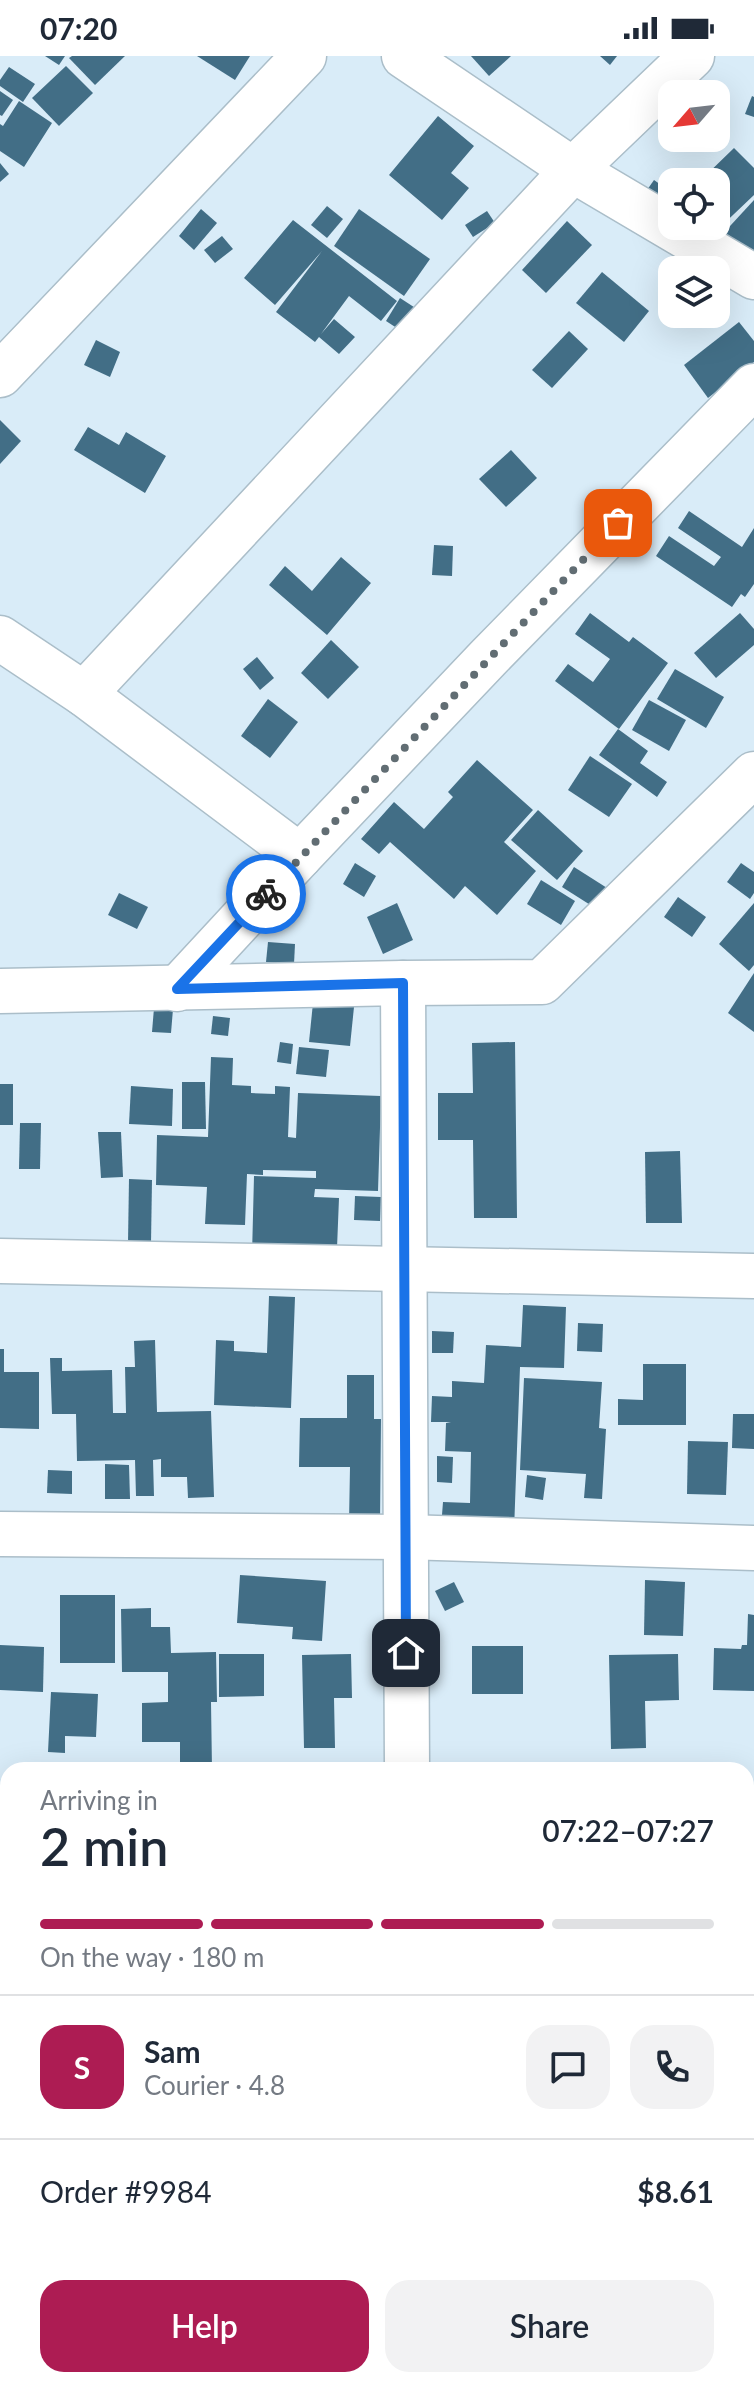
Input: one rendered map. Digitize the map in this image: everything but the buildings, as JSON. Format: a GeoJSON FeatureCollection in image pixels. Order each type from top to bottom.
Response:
{"type":"FeatureCollection","features":[{"type":"Feature","properties":{"kind":"street"},"geometry":{"type":"LineString","coordinates":[[0,375],[304,56]]}},
{"type":"Feature","properties":{"kind":"street"},"geometry":{"type":"LineString","coordinates":[[404,56],[573,170],[754,277]]}},
{"type":"Feature","properties":{"kind":"street"},"geometry":{"type":"LineString","coordinates":[[84,694],[573,170],[692,56]]}},
{"type":"Feature","properties":{"kind":"street"},"geometry":{"type":"LineString","coordinates":[[177,989],[488,658],[754,386]]}},
{"type":"Feature","properties":{"kind":"street"},"geometry":{"type":"LineString","coordinates":[[0,638],[84,694],[300,856]]}},
{"type":"Feature","properties":{"kind":"street"},"geometry":{"type":"LineString","coordinates":[[0,991],[542,982],[754,774]]}},
{"type":"Feature","properties":{"kind":"street"},"geometry":{"type":"LineString","coordinates":[[403,983],[407,1762]]}},
{"type":"Feature","properties":{"kind":"street"},"geometry":{"type":"LineString","coordinates":[[0,1261],[754,1276]]}},
{"type":"Feature","properties":{"kind":"street"},"geometry":{"type":"LineString","coordinates":[[0,1534],[405,1537],[754,1548]]}},
{"type":"Feature","properties":{"kind":"way so far"},"geometry":{"type":"LineString","coordinates":[[266,894],[618,523]]}},
{"type":"Feature","properties":{"kind":"route"},"geometry":{"type":"LineString","coordinates":[[266,894],[177,989],[403,983],[406,1653]]}}]}
